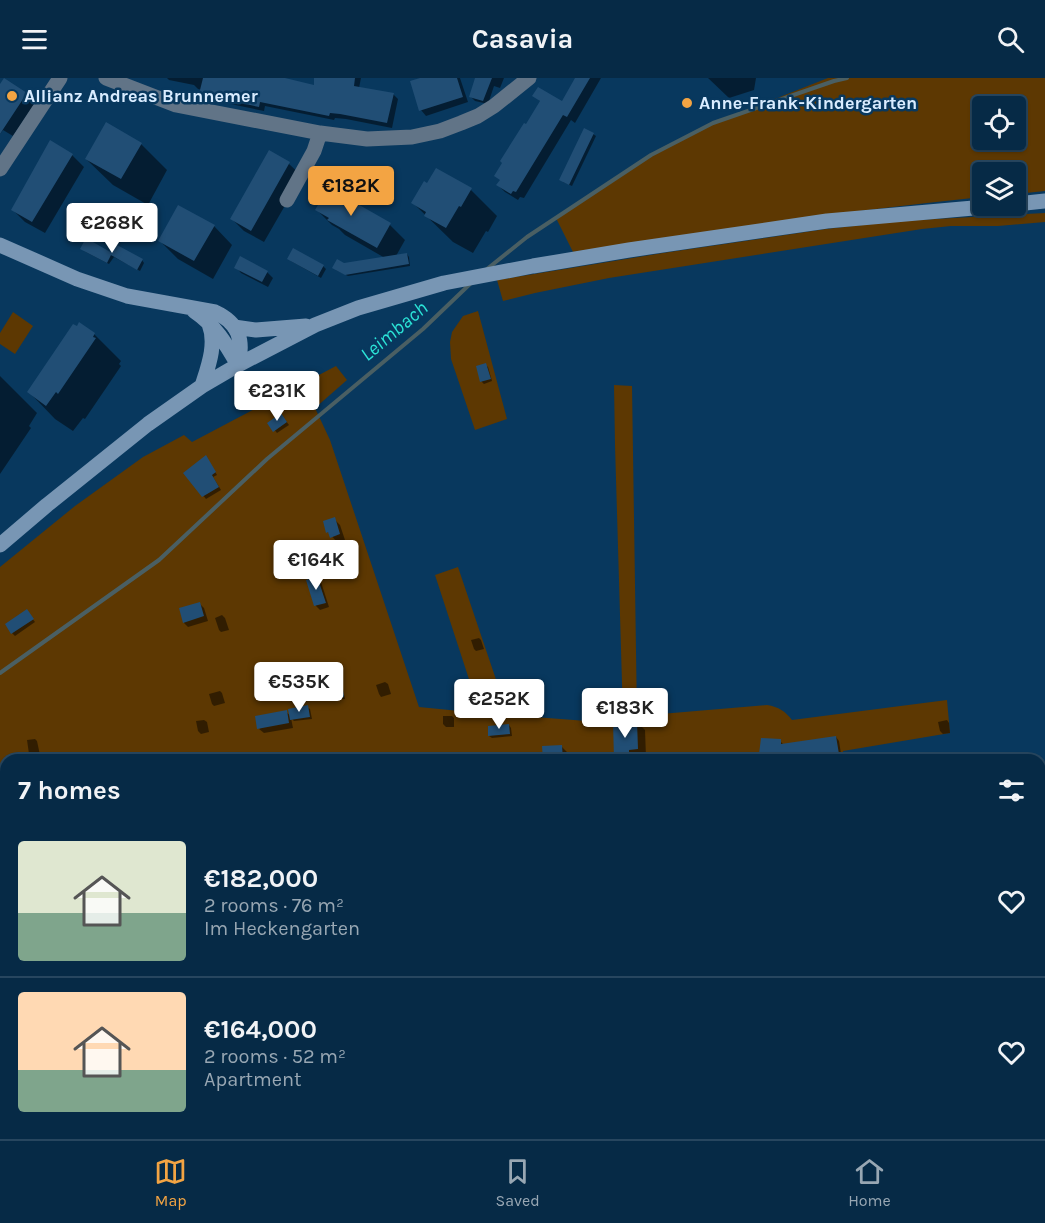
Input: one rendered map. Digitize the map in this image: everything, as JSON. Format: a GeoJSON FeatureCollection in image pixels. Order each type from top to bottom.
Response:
{"type":"FeatureCollection","features":[{"type":"Feature","properties":{"kind":"main road"},"geometry":{"type":"LineString","coordinates":[[1026,203],[1045,201]]}},
{"type":"Feature","properties":{"kind":"main road"},"geometry":{"type":"LineString","coordinates":[[0,545],[148,424],[202,386],[315,326],[358,308],[444,283],[629,250],[827,221],[972,208]]}},
{"type":"Feature","properties":{"kind":"main road"},"geometry":{"type":"LineString","coordinates":[[0,245],[68,276],[127,296],[214,312],[225,317],[241,339],[242,351],[238,365]]}},
{"type":"Feature","properties":{"kind":"main road"},"geometry":{"type":"LineString","coordinates":[[189,308],[208,321],[221,336],[238,365]]}},
{"type":"Feature","properties":{"kind":"main road"},"geometry":{"type":"LineString","coordinates":[[202,386],[212,344],[208,321]]}},
{"type":"Feature","properties":{"kind":"main road"},"geometry":{"type":"LineString","coordinates":[[234,327],[256,330],[315,326]]}},
{"type":"Feature","properties":{"kind":"street"},"geometry":{"type":"LineString","coordinates":[[0,168],[60,78]]}},
{"type":"Feature","properties":{"kind":"street"},"geometry":{"type":"LineString","coordinates":[[106,78],[176,105],[320,133],[367,139],[412,137],[440,131],[478,116],[529,78]]}},
{"type":"Feature","properties":{"kind":"street"},"geometry":{"type":"LineString","coordinates":[[287,200],[314,151],[320,133]]}},
{"type":"Feature","properties":{"kind":"shaded area"},"geometry":{"type":"Polygon","coordinates":[[[828,78],[1045,78],[1045,191],[1026,193],[1026,162],[972,162],[972,198],[777,222],[573,252],[556,218],[651,155],[714,123],[828,78]]]}},
{"type":"Feature","properties":{"kind":"shaded area"},"geometry":{"type":"Polygon","coordinates":[[[1045,213],[1045,222],[922,229],[609,278],[503,301],[497,280],[826,229],[900,221],[1026,216],[1026,214],[1045,213]]]}},
{"type":"Feature","properties":{"kind":"shaded area"},"geometry":{"type":"Polygon","coordinates":[[[478,311],[507,419],[475,430],[451,359],[450,342],[452,332],[463,316],[478,311]]]}},
{"type":"Feature","properties":{"kind":"shaded area"},"geometry":{"type":"Polygon","coordinates":[[[13,312],[33,326],[15,354],[0,344],[0,333],[13,312]]]}},
{"type":"Feature","properties":{"kind":"shaded area"},"geometry":{"type":"Polygon","coordinates":[[[336,366],[347,380],[315,408],[330,440],[419,707],[480,713],[435,575],[458,567],[508,715],[587,721],[623,717],[614,385],[632,386],[637,716],[767,705],[781,710],[792,720],[947,700],[950,733],[843,751],[843,754],[0,754],[0,567],[75,506],[143,457],[184,435],[192,442],[336,366]]]}},
{"type":"Feature","properties":{"kind":"building"},"geometry":{"type":"Polygon","coordinates":[[[4,78],[27,93],[0,134],[0,84],[4,78]]]}},
{"type":"Feature","properties":{"kind":"building"},"geometry":{"type":"Polygon","coordinates":[[[203,78],[285,78],[314,85],[314,78],[355,78],[354,86],[394,93],[387,123],[340,114],[330,113],[329,116],[260,102],[259,107],[199,94],[203,78]]]}},
{"type":"Feature","properties":{"kind":"building"},"geometry":{"type":"Polygon","coordinates":[[[420,78],[457,78],[463,97],[419,111],[410,81],[420,78]]]}},
{"type":"Feature","properties":{"kind":"building"},"geometry":{"type":"Polygon","coordinates":[[[475,78],[492,78],[483,101],[469,97],[475,78]]]}},
{"type":"Feature","properties":{"kind":"building"},"geometry":{"type":"Polygon","coordinates":[[[575,78],[590,78],[567,117],[563,115],[516,192],[513,191],[511,194],[496,185],[500,180],[494,176],[502,163],[500,161],[540,101],[532,96],[538,87],[562,101],[575,78]]]}},
{"type":"Feature","properties":{"kind":"building"},"geometry":{"type":"Polygon","coordinates":[[[106,122],[142,143],[121,179],[85,159],[106,122]]]}},
{"type":"Feature","properties":{"kind":"building"},"geometry":{"type":"Polygon","coordinates":[[[584,128],[594,133],[569,185],[559,180],[584,128]]]}},
{"type":"Feature","properties":{"kind":"building"},"geometry":{"type":"Polygon","coordinates":[[[50,140],[73,154],[32,222],[11,210],[50,140]]]}},
{"type":"Feature","properties":{"kind":"building"},"geometry":{"type":"Polygon","coordinates":[[[269,150],[290,162],[251,231],[230,219],[269,150]]]}},
{"type":"Feature","properties":{"kind":"building"},"geometry":{"type":"Polygon","coordinates":[[[436,168],[472,188],[446,228],[424,216],[426,212],[411,203],[424,181],[427,183],[436,168]]]}},
{"type":"Feature","properties":{"kind":"building"},"geometry":{"type":"Polygon","coordinates":[[[326,186],[391,223],[377,248],[327,220],[329,218],[315,210],[318,205],[313,202],[321,187],[324,189],[326,186]]]}},
{"type":"Feature","properties":{"kind":"building"},"geometry":{"type":"Polygon","coordinates":[[[178,205],[215,225],[194,261],[158,241],[178,205]]]}},
{"type":"Feature","properties":{"kind":"building"},"geometry":{"type":"Polygon","coordinates":[[[86,238],[112,253],[117,245],[143,259],[137,270],[111,255],[107,263],[80,249],[86,238]]]}},
{"type":"Feature","properties":{"kind":"building"},"geometry":{"type":"Polygon","coordinates":[[[293,248],[324,265],[318,276],[287,259],[293,248]]]}},
{"type":"Feature","properties":{"kind":"building"},"geometry":{"type":"Polygon","coordinates":[[[407,253],[409,264],[345,275],[332,268],[337,259],[344,263],[407,253]]]}},
{"type":"Feature","properties":{"kind":"building"},"geometry":{"type":"Polygon","coordinates":[[[240,256],[268,271],[262,282],[234,268],[240,256]]]}},
{"type":"Feature","properties":{"kind":"building"},"geometry":{"type":"Polygon","coordinates":[[[79,322],[95,333],[93,337],[96,338],[58,394],[56,392],[46,406],[27,392],[73,324],[77,326],[79,322]]]}},
{"type":"Feature","properties":{"kind":"building"},"geometry":{"type":"Polygon","coordinates":[[[486,363],[491,379],[480,382],[476,366],[486,363]]]}},
{"type":"Feature","properties":{"kind":"building"},"geometry":{"type":"Polygon","coordinates":[[[281,413],[287,422],[273,432],[267,423],[281,413]]]}},
{"type":"Feature","properties":{"kind":"building"},"geometry":{"type":"Polygon","coordinates":[[[206,455],[216,472],[212,475],[219,487],[202,497],[183,473],[206,455]]]}},
{"type":"Feature","properties":{"kind":"building"},"geometry":{"type":"Polygon","coordinates":[[[335,517],[340,534],[330,538],[323,521],[335,517]]]}},
{"type":"Feature","properties":{"kind":"building"},"geometry":{"type":"Polygon","coordinates":[[[317,576],[326,603],[314,606],[306,580],[317,576]]]}},
{"type":"Feature","properties":{"kind":"building"},"geometry":{"type":"Polygon","coordinates":[[[200,602],[204,616],[183,623],[179,608],[200,602]]]}},
{"type":"Feature","properties":{"kind":"building"},"geometry":{"type":"Polygon","coordinates":[[[27,609],[34,619],[11,634],[5,624],[27,609]]]}},
{"type":"Feature","properties":{"kind":"building"},"geometry":{"type":"Polygon","coordinates":[[[341,679],[344,697],[331,698],[327,681],[341,679]]]}},
{"type":"Feature","properties":{"kind":"building"},"geometry":{"type":"Polygon","coordinates":[[[308,705],[310,717],[290,720],[288,709],[308,705]]]}},
{"type":"Feature","properties":{"kind":"building"},"geometry":{"type":"Polygon","coordinates":[[[287,710],[289,723],[257,729],[255,716],[287,710]]]}},
{"type":"Feature","properties":{"kind":"building"},"geometry":{"type":"Polygon","coordinates":[[[637,721],[638,749],[629,750],[629,754],[614,754],[613,722],[637,721]]]}},
{"type":"Feature","properties":{"kind":"building"},"geometry":{"type":"Polygon","coordinates":[[[509,724],[510,734],[488,736],[488,726],[509,724]]]}},
{"type":"Feature","properties":{"kind":"building"},"geometry":{"type":"Polygon","coordinates":[[[836,736],[839,754],[759,754],[761,738],[781,739],[781,744],[836,736]]]}},
{"type":"Feature","properties":{"kind":"building"},"geometry":{"type":"Polygon","coordinates":[[[562,745],[563,754],[543,754],[542,746],[562,745]]]}},
{"type":"Feature","properties":{"kind":"waterway","name":"Leimbach"},"geometry":{"type":"LineString","coordinates":[[487,269],[527,237],[651,155],[713,123],[847,78]]}},
{"type":"Feature","properties":{"kind":"waterway","name":"Leimbach"},"geometry":{"type":"LineString","coordinates":[[0,673],[159,560],[267,459],[423,329],[470,284]]}},
{"type":"Feature","properties":{"kind":"place","name":"Allianz Andreas Brunnemer"},"geometry":{"type":"Point","coordinates":[12,96]}},
{"type":"Feature","properties":{"kind":"place","name":"Anne-Frank-Kindergarten"},"geometry":{"type":"Point","coordinates":[687,103]}}]}
